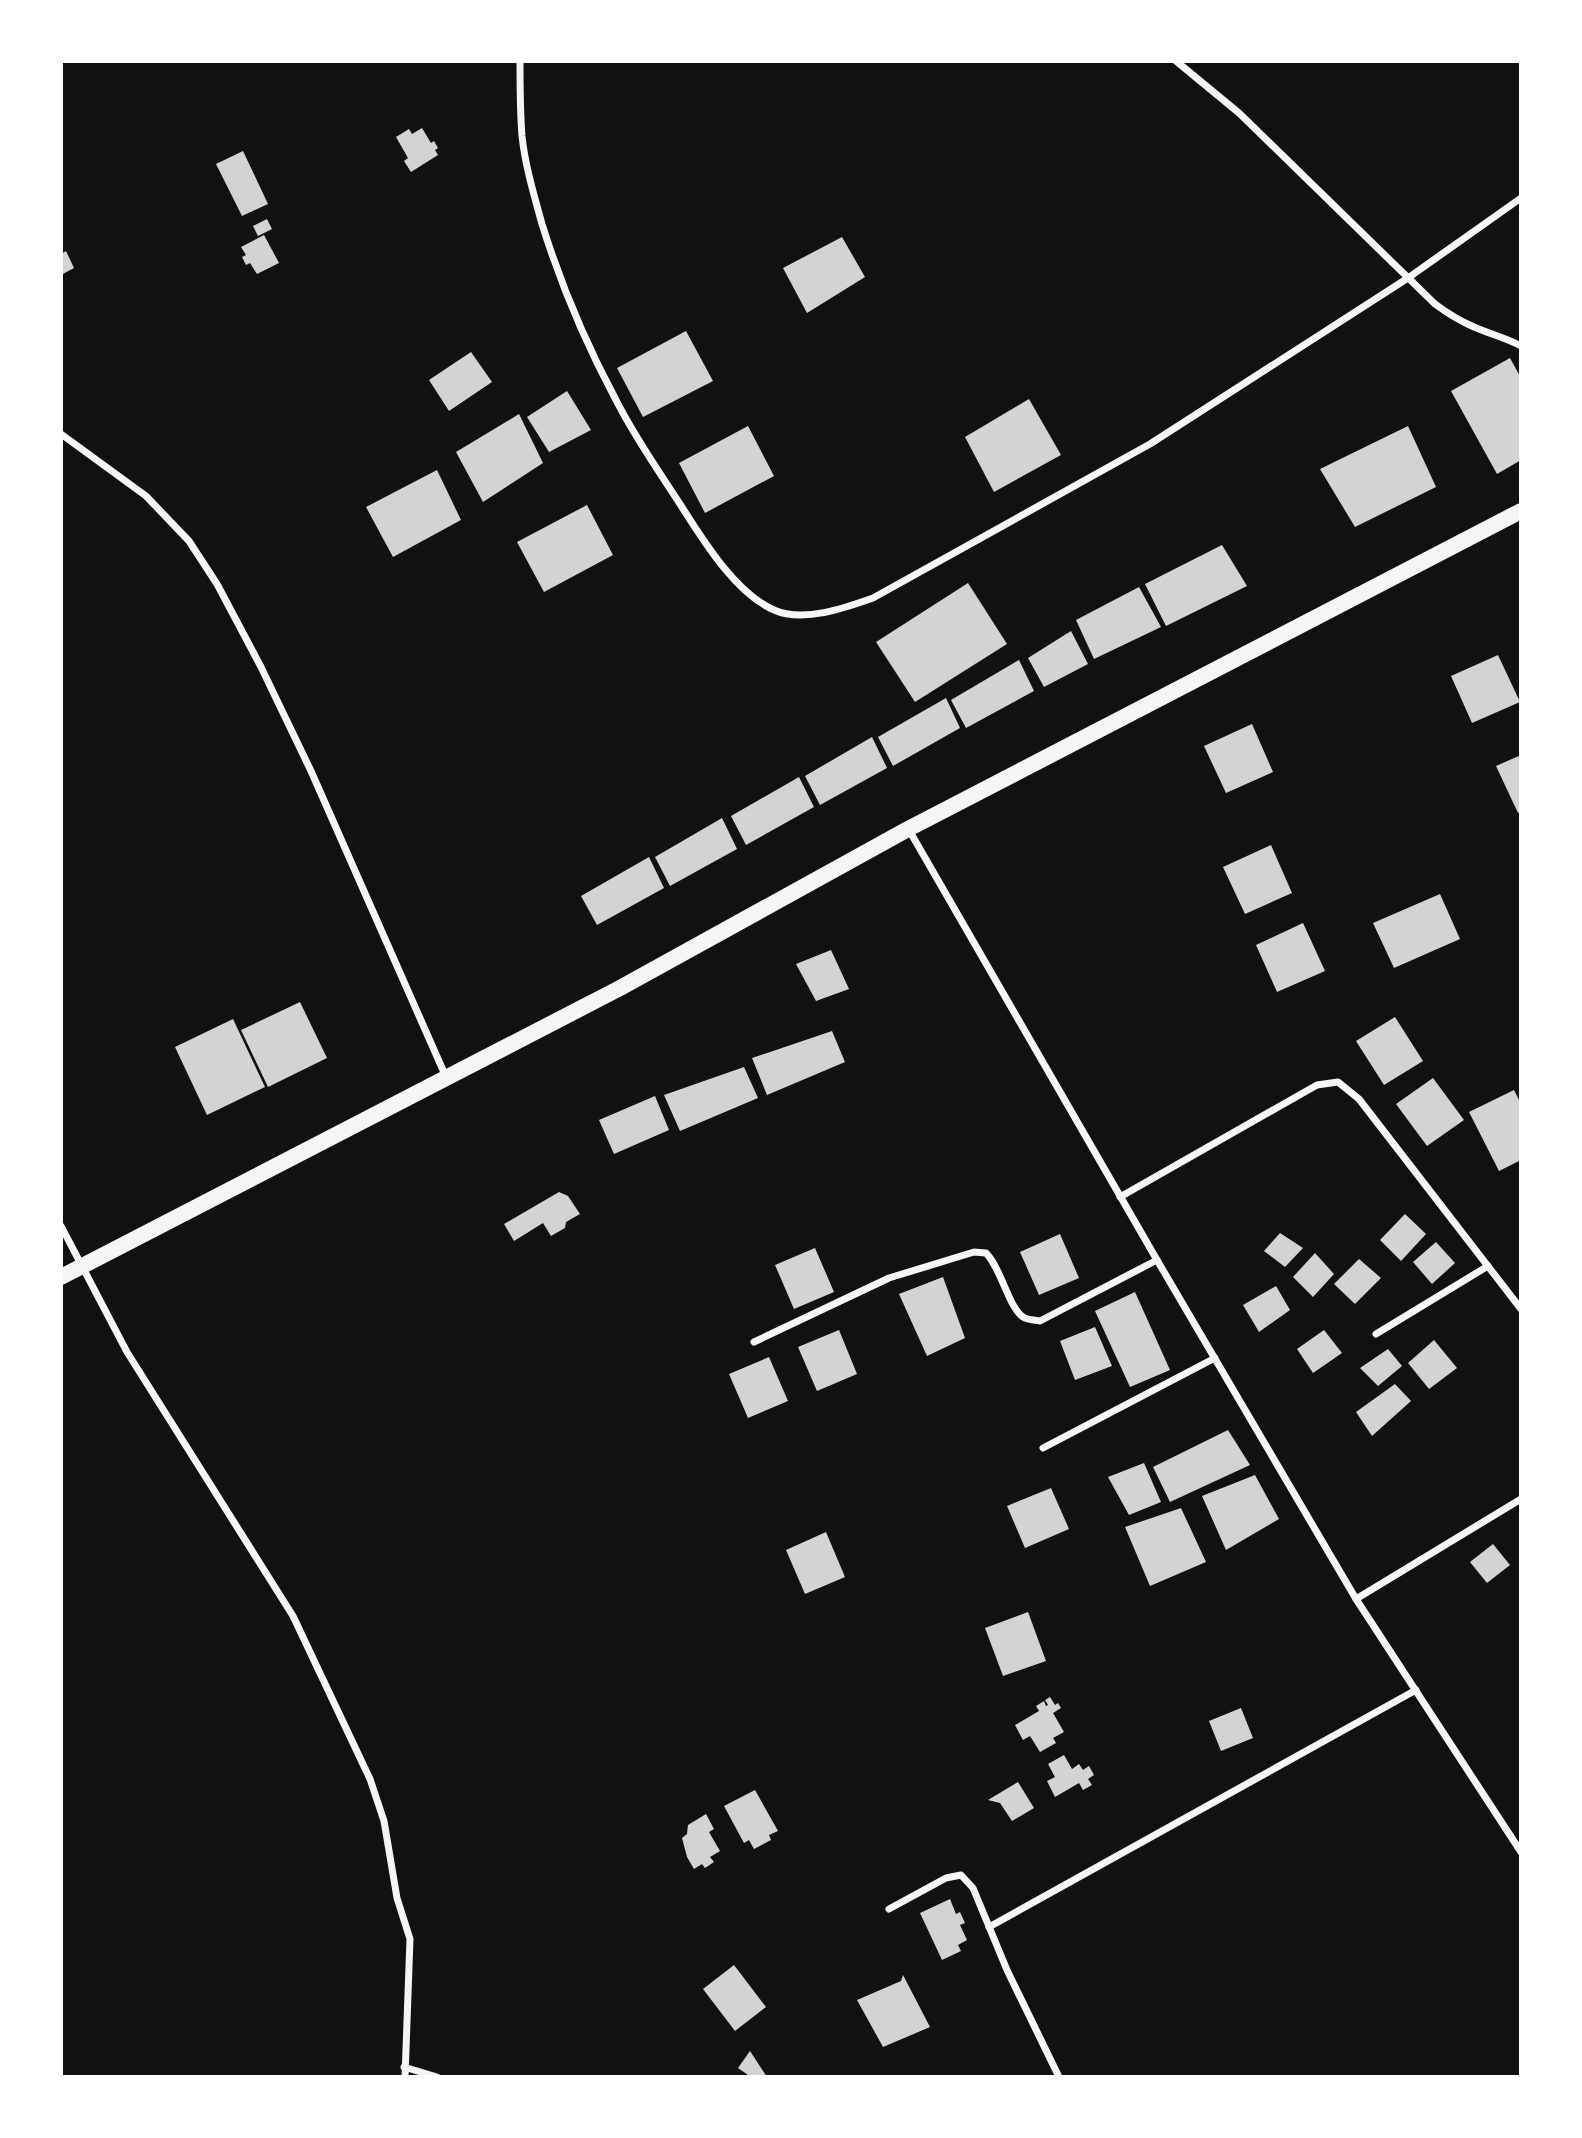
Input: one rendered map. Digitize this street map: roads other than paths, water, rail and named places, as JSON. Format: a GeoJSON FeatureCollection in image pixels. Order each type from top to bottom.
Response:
{"type":"FeatureCollection","features":[{"type":"Feature","properties":{"kind":"highway"},"geometry":{"type":"LineString","coordinates":[[61,1277],[620,988],[908,829],[1521,511]]}},
{"type":"Feature","properties":{"kind":"street"},"geometry":{"type":"LineString","coordinates":[[520,61],[522,138],[534,197],[555,265],[616,401],[688,518],[710,548],[744,589],[776,611],[789,613],[836,610],[873,598],[1150,444],[1408,278],[1521,198]]}},
{"type":"Feature","properties":{"kind":"street"},"geometry":{"type":"LineString","coordinates":[[1176,61],[1239,113],[1448,314],[1472,327],[1521,346]]}},
{"type":"Feature","properties":{"kind":"street"},"geometry":{"type":"LineString","coordinates":[[61,434],[146,496],[189,541],[217,584],[311,771],[447,1077]]}},
{"type":"Feature","properties":{"kind":"street"},"geometry":{"type":"LineString","coordinates":[[908,829],[1356,1599],[1521,1852]]}},
{"type":"Feature","properties":{"kind":"street"},"geometry":{"type":"LineString","coordinates":[[1120,1197],[1317,1085],[1338,1082],[1359,1099],[1521,1309]]}},
{"type":"Feature","properties":{"kind":"street"},"geometry":{"type":"LineString","coordinates":[[61,1226],[127,1352],[293,1616],[370,1779],[384,1821],[397,1898],[410,1939],[405,2077]]}},
{"type":"Feature","properties":{"kind":"street"},"geometry":{"type":"LineString","coordinates":[[754,1342],[889,1278],[974,1252],[986,1253],[994,1261],[1015,1308],[1023,1317],[1040,1321],[1157,1260]]}},
{"type":"Feature","properties":{"kind":"street"},"geometry":{"type":"LineString","coordinates":[[1376,1334],[1488,1266]]}},
{"type":"Feature","properties":{"kind":"street"},"geometry":{"type":"LineString","coordinates":[[1043,1448],[1214,1358]]}},
{"type":"Feature","properties":{"kind":"street"},"geometry":{"type":"LineString","coordinates":[[1356,1599],[1521,1499]]}},
{"type":"Feature","properties":{"kind":"street"},"geometry":{"type":"LineString","coordinates":[[989,1927],[1416,1690]]}},
{"type":"Feature","properties":{"kind":"street"},"geometry":{"type":"LineString","coordinates":[[890,1909],[946,1878],[961,1875],[974,1888],[1007,1970],[1059,2077]]}},
{"type":"Feature","properties":{"kind":"street"},"geometry":{"type":"LineString","coordinates":[[404,2067],[437,2077]]}}]}
